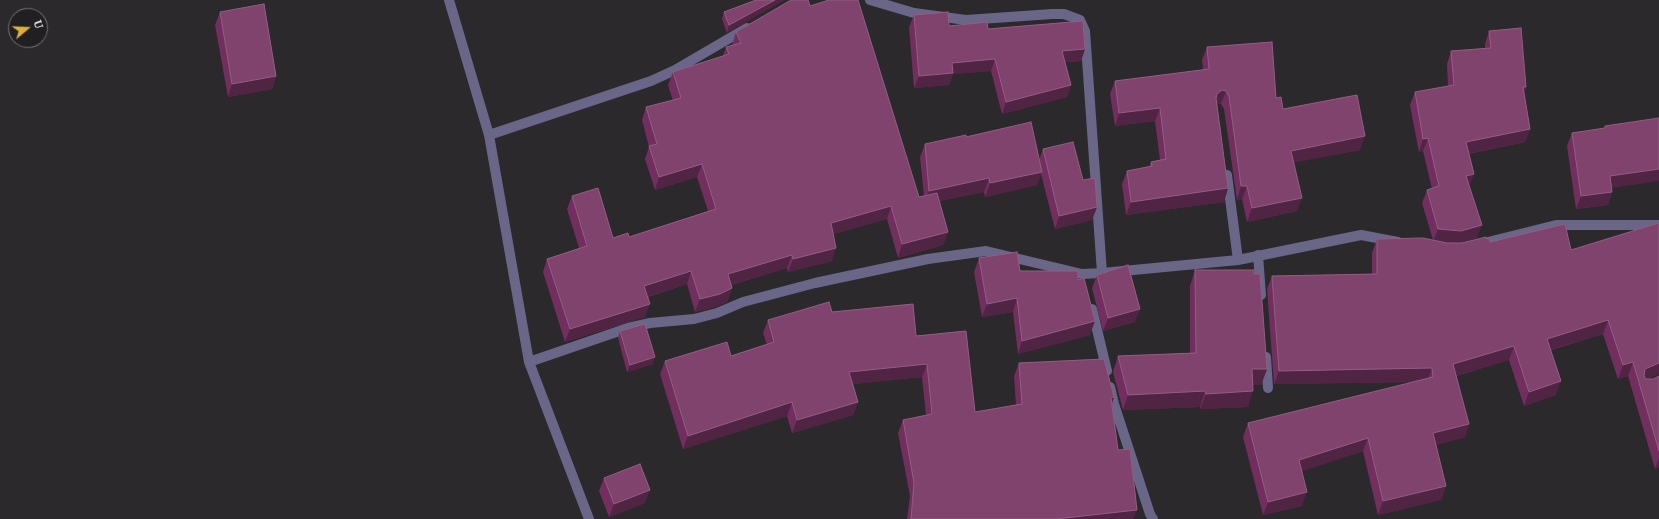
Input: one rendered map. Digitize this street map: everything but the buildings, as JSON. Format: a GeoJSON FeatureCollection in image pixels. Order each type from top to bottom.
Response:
{"type":"FeatureCollection","features":[{"type":"Feature","properties":{"kind":"street"},"geometry":{"type":"LineString","coordinates":[[450,0],[489,135],[529,362],[589,519]]}},
{"type":"Feature","properties":{"kind":"street"},"geometry":{"type":"LineString","coordinates":[[870,0],[914,13],[966,20],[1064,14],[1080,20],[1085,31],[1102,274]]}},
{"type":"Feature","properties":{"kind":"street"},"geometry":{"type":"LineString","coordinates":[[489,135],[651,81],[675,70],[758,22]]}},
{"type":"Feature","properties":{"kind":"street"},"geometry":{"type":"LineString","coordinates":[[1225,165],[1238,260]]}},
{"type":"Feature","properties":{"kind":"street"},"geometry":{"type":"LineString","coordinates":[[1472,246],[1556,225],[1659,225]]}},
{"type":"Feature","properties":{"kind":"street"},"geometry":{"type":"LineString","coordinates":[[529,362],[628,328],[650,323],[694,319],[717,313],[743,302],[801,287],[928,259],[986,251],[1082,274],[1102,274],[1238,260],[1361,235],[1406,243]]}},
{"type":"Feature","properties":{"kind":"street"},"geometry":{"type":"LineString","coordinates":[[1258,255],[1262,302]]}},
{"type":"Feature","properties":{"kind":"street"},"geometry":{"type":"LineString","coordinates":[[1082,274],[1086,286]]}},
{"type":"Feature","properties":{"kind":"street"},"geometry":{"type":"LineString","coordinates":[[1089,299],[1114,404],[1150,514],[1153,519]]}},
{"type":"Feature","properties":{"kind":"street"},"geometry":{"type":"LineString","coordinates":[[1265,349],[1268,388]]}}]}
